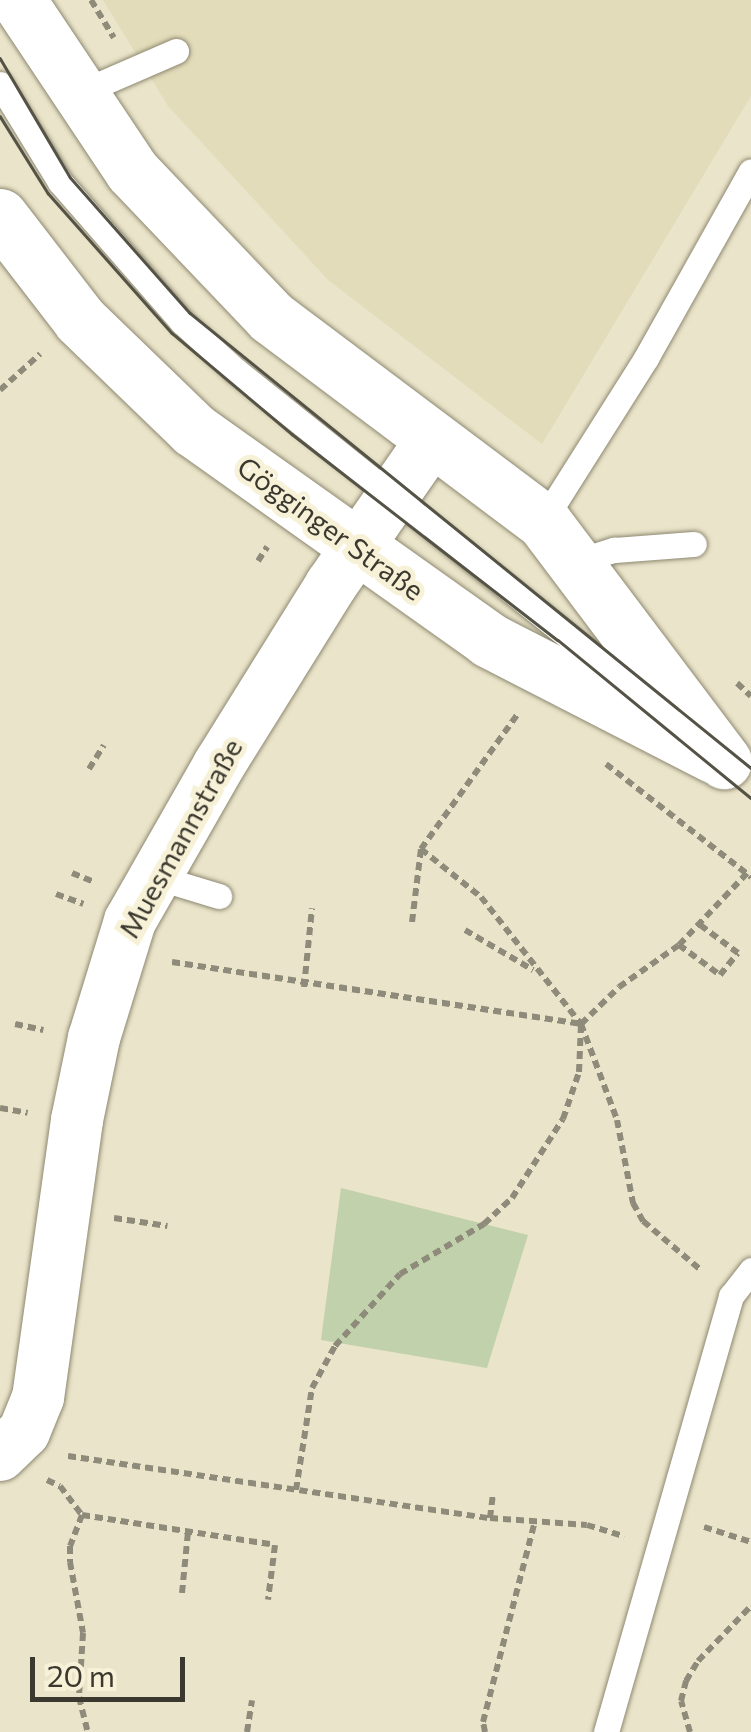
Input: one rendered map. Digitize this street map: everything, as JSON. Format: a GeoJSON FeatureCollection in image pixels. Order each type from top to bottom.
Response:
{"type":"FeatureCollection","features":[{"type":"Feature","properties":{"kind":"main road"},"geometry":{"type":"LineString","coordinates":[[18,0],[76,94],[132,170],[271,316],[433,438],[559,542],[738,772]]}},
{"type":"Feature","properties":{"kind":"main road","name":"Gögginger Straße"},"geometry":{"type":"LineString","coordinates":[[0,216],[80,320],[194,430],[488,640],[738,772]]}},
{"type":"Feature","properties":{"kind":"street","name":"Muesmannstraße"},"geometry":{"type":"LineString","coordinates":[[18,1453],[38,1398],[61,1212],[94,1038],[123,939],[218,765],[356,548],[433,438]]}},
{"type":"Feature","properties":{"kind":"lane"},"geometry":{"type":"LineString","coordinates":[[76,94],[176,51]]}},
{"type":"Feature","properties":{"kind":"lane"},"geometry":{"type":"LineString","coordinates":[[0,84],[68,193],[182,322],[235,370],[738,772]]}},
{"type":"Feature","properties":{"kind":"lane"},"geometry":{"type":"LineString","coordinates":[[694,544],[614,550],[559,542],[646,358],[751,170]]}},
{"type":"Feature","properties":{"kind":"lane"},"geometry":{"type":"LineString","coordinates":[[156,876],[219,896]]}},
{"type":"Feature","properties":{"kind":"lane"},"geometry":{"type":"LineString","coordinates":[[606,1732],[602,1692],[660,1544],[731,1296],[751,1270]]}},
{"type":"Feature","properties":{"kind":"path"},"geometry":{"type":"LineString","coordinates":[[90,0],[133,70]]}},
{"type":"Feature","properties":{"kind":"path"},"geometry":{"type":"LineString","coordinates":[[412,922],[420,849],[523,706]]}},
{"type":"Feature","properties":{"kind":"path"},"geometry":{"type":"LineString","coordinates":[[88,770],[104,745]]}},
{"type":"Feature","properties":{"kind":"path"},"geometry":{"type":"LineString","coordinates":[[420,849],[481,897],[581,1024],[617,1120],[634,1204],[643,1221],[731,1296]]}},
{"type":"Feature","properties":{"kind":"path"},"geometry":{"type":"LineString","coordinates":[[296,1490],[312,1388],[334,1346],[400,1274],[484,1224],[534,1169],[563,1119],[579,1072],[581,1024],[620,987],[679,945],[746,873]]}},
{"type":"Feature","properties":{"kind":"path"},"geometry":{"type":"LineString","coordinates":[[305,983],[312,908]]}},
{"type":"Feature","properties":{"kind":"path"},"geometry":{"type":"LineString","coordinates":[[679,945],[720,975],[738,953],[699,924]]}},
{"type":"Feature","properties":{"kind":"path"},"geometry":{"type":"LineString","coordinates":[[465,930],[537,972]]}},
{"type":"Feature","properties":{"kind":"path"},"geometry":{"type":"LineString","coordinates":[[161,961],[581,1024]]}},
{"type":"Feature","properties":{"kind":"path"},"geometry":{"type":"LineString","coordinates":[[109,1217],[167,1226]]}},
{"type":"Feature","properties":{"kind":"path"},"geometry":{"type":"LineString","coordinates":[[18,1453],[57,1454],[490,1518],[587,1524],[660,1544]]}},
{"type":"Feature","properties":{"kind":"path"},"geometry":{"type":"LineString","coordinates":[[18,1453],[60,1486],[82,1516],[275,1546],[268,1600]]}},
{"type":"Feature","properties":{"kind":"path"},"geometry":{"type":"LineString","coordinates":[[490,1518],[493,1494]]}},
{"type":"Feature","properties":{"kind":"path"},"geometry":{"type":"LineString","coordinates":[[82,1516],[70,1546],[70,1562],[82,1634],[79,1698],[88,1732]]}},
{"type":"Feature","properties":{"kind":"path"},"geometry":{"type":"LineString","coordinates":[[485,1732],[482,1722],[535,1521]]}},
{"type":"Feature","properties":{"kind":"path"},"geometry":{"type":"LineString","coordinates":[[182,1593],[188,1532]]}},
{"type":"Feature","properties":{"kind":"path"},"geometry":{"type":"LineString","coordinates":[[690,1732],[681,1701],[686,1680],[698,1661],[751,1606]]}},
{"type":"Feature","properties":{"kind":"path"},"geometry":{"type":"LineString","coordinates":[[247,1732],[252,1700]]}},
{"type":"Feature","properties":{"kind":"shaded area"},"geometry":{"type":"Polygon","coordinates":[[[103,0],[751,0],[751,96],[542,444],[328,280],[168,106],[103,0]]]}},
{"type":"Feature","properties":{"kind":"green space"},"geometry":{"type":"Polygon","coordinates":[[[341,1188],[528,1235],[487,1368],[321,1340],[341,1188]]]}},
{"type":"Feature","properties":{"kind":"tram line"},"geometry":{"type":"LineString","coordinates":[[0,58],[70,177],[190,313],[751,768]]}},
{"type":"Feature","properties":{"kind":"tram line"},"geometry":{"type":"LineString","coordinates":[[0,116],[48,193],[172,333],[292,434],[558,640],[751,798]]}}]}
